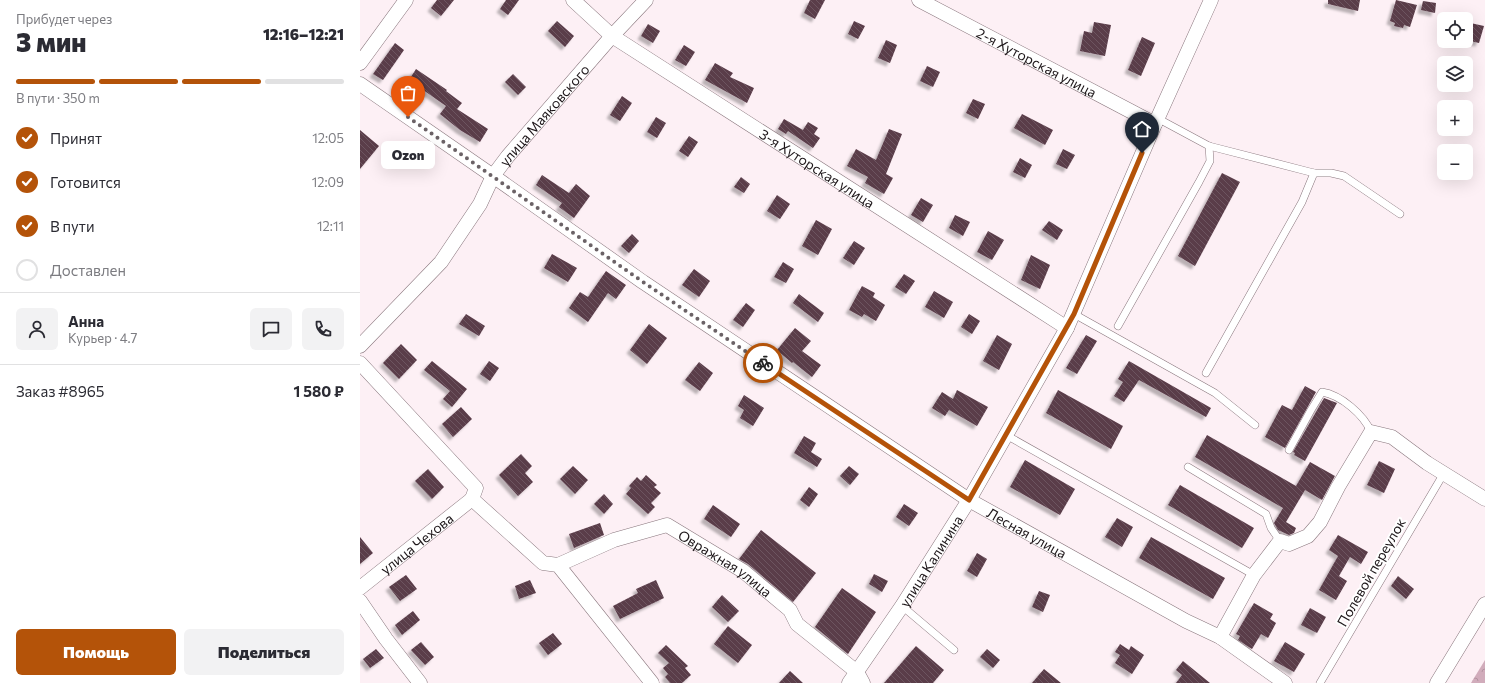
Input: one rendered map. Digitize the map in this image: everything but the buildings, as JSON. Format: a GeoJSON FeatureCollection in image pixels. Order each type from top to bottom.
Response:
{"type":"FeatureCollection","features":[{"type":"Feature","properties":{"kind":"street"},"geometry":{"type":"LineString","coordinates":[[360,63],[406,0]]}},
{"type":"Feature","properties":{"kind":"street","name":"3-я Хуторская улица"},"geometry":{"type":"LineString","coordinates":[[573,0],[612,36],[1067,328]]}},
{"type":"Feature","properties":{"kind":"street","name":"улица Маяковского"},"geometry":{"type":"LineString","coordinates":[[360,346],[441,262],[480,204],[493,176],[508,156],[612,36],[646,0]]}},
{"type":"Feature","properties":{"kind":"street","name":"2-я Хуторская улица"},"geometry":{"type":"LineString","coordinates":[[919,0],[1156,121]]}},
{"type":"Feature","properties":{"kind":"street","name":"улица Калинина"},"geometry":{"type":"LineString","coordinates":[[849,683],[860,678],[902,606],[969,500],[1067,328],[1156,121],[1211,0]]}},
{"type":"Feature","properties":{"kind":"street","name":"Лесная улица"},"geometry":{"type":"LineString","coordinates":[[360,84],[643,282],[969,500],[1186,621],[1220,637],[1285,683]]}},
{"type":"Feature","properties":{"kind":"street"},"geometry":{"type":"LineString","coordinates":[[360,363],[476,488],[472,499],[543,563],[558,565],[652,683]]}},
{"type":"Feature","properties":{"kind":"street"},"geometry":{"type":"LineString","coordinates":[[1220,637],[1254,575],[1280,541],[1289,544],[1308,536],[1320,522],[1338,487],[1371,432],[1392,437],[1426,463],[1485,499]]}},
{"type":"Feature","properties":{"kind":"street","name":"улица Чехова"},"geometry":{"type":"LineString","coordinates":[[360,588],[472,499]]}},
{"type":"Feature","properties":{"kind":"street","name":"Овражная улица"},"geometry":{"type":"LineString","coordinates":[[558,565],[614,540],[667,525],[743,571],[790,610],[797,624],[860,678]]}},
{"type":"Feature","properties":{"kind":"street"},"geometry":{"type":"LineString","coordinates":[[360,601],[386,639],[420,683]]}},
{"type":"Feature","properties":{"kind":"street"},"geometry":{"type":"LineString","coordinates":[[1437,683],[1485,604]]}},
{"type":"Feature","properties":{"kind":"lane"},"geometry":{"type":"LineString","coordinates":[[1156,121],[1209,146],[1314,173],[1331,173],[1344,176],[1400,214]]}},
{"type":"Feature","properties":{"kind":"lane"},"geometry":{"type":"LineString","coordinates":[[1118,326],[1200,182],[1210,161],[1209,146]]}},
{"type":"Feature","properties":{"kind":"lane"},"geometry":{"type":"LineString","coordinates":[[1206,373],[1302,202],[1314,173]]}},
{"type":"Feature","properties":{"kind":"lane"},"geometry":{"type":"LineString","coordinates":[[1074,314],[1215,393],[1255,425]]}},
{"type":"Feature","properties":{"kind":"lane"},"geometry":{"type":"LineString","coordinates":[[1289,450],[1322,392],[1330,393],[1340,398],[1367,423],[1371,432]]}},
{"type":"Feature","properties":{"kind":"lane"},"geometry":{"type":"LineString","coordinates":[[1006,435],[1254,575]]}},
{"type":"Feature","properties":{"kind":"lane"},"geometry":{"type":"LineString","coordinates":[[1188,467],[1266,514],[1271,528],[1280,541]]}},
{"type":"Feature","properties":{"kind":"lane","name":"Полевой переулок"},"geometry":{"type":"LineString","coordinates":[[1320,683],[1444,473]]}},
{"type":"Feature","properties":{"kind":"lane"},"geometry":{"type":"LineString","coordinates":[[902,606],[954,650]]}},
{"type":"Feature","properties":{"kind":"green space"},"geometry":{"type":"Polygon","coordinates":[[[1485,660],[1485,683],[1471,683],[1485,660]]]}},
{"type":"Feature","properties":{"kind":"way so far"},"geometry":{"type":"LineString","coordinates":[[408,117],[643,282],[763,363]]}},
{"type":"Feature","properties":{"kind":"place","name":"Ozon"},"geometry":{"type":"Point","coordinates":[408,117]}},
{"type":"Feature","properties":{"kind":"route"},"geometry":{"type":"LineString","coordinates":[[763,363],[969,500],[1074,314],[1142,153]]}}]}
